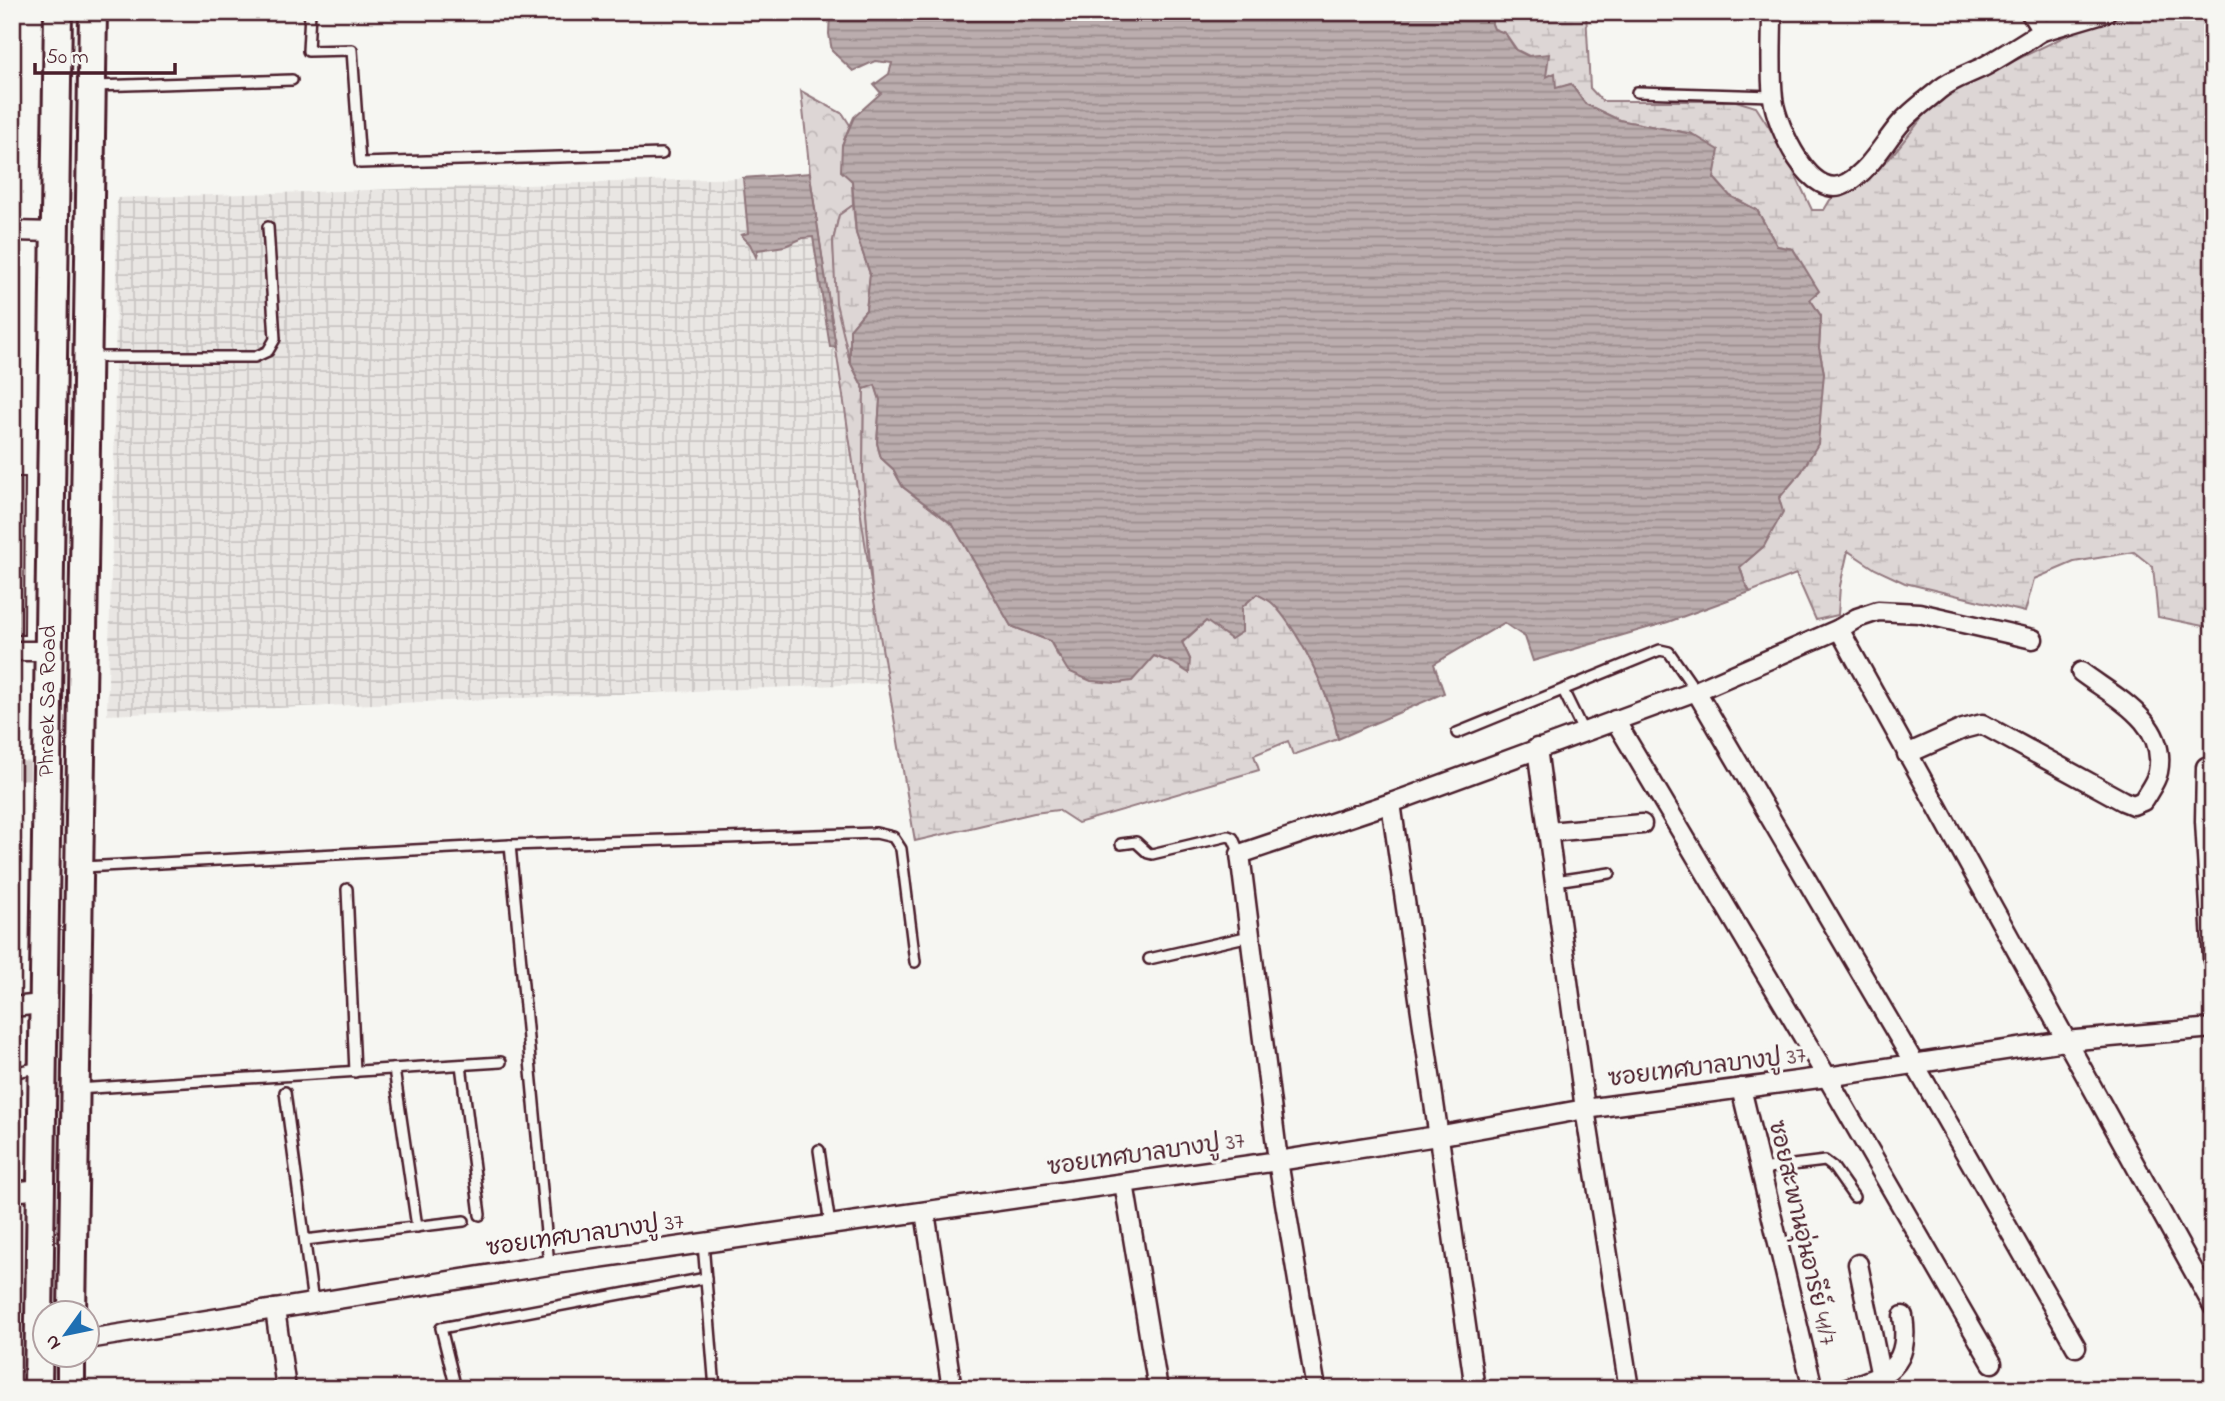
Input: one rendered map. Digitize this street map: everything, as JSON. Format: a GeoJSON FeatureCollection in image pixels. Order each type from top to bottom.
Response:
{"type":"FeatureCollection","features":[{"type":"Feature","properties":{"kind":"main road","name":"Phraek Sa Road"},"geometry":{"type":"LineString","coordinates":[[38,1389],[58,12]]}},
{"type":"Feature","properties":{"kind":"main road","name":"Phraek Sa Road"},"geometry":{"type":"LineString","coordinates":[[72,1300],[93,12]]}},
{"type":"Feature","properties":{"kind":"main road"},"geometry":{"type":"LineString","coordinates":[[71,1370],[71,1389]]}},
{"type":"Feature","properties":{"kind":"street"},"geometry":{"type":"LineString","coordinates":[[1772,12],[1773,96],[1784,134],[1812,177],[1821,185],[1834,187],[1844,185],[1860,174],[1901,122],[1944,86],[1985,66],[2042,31],[2106,12]]}},
{"type":"Feature","properties":{"kind":"street"},"geometry":{"type":"LineString","coordinates":[[2030,12],[2042,31]]}},
{"type":"Feature","properties":{"kind":"street"},"geometry":{"type":"LineString","coordinates":[[12,230],[55,232]]}},
{"type":"Feature","properties":{"kind":"street"},"geometry":{"type":"LineString","coordinates":[[1316,1389],[1278,1161],[1240,854],[1391,803],[1696,691],[1878,611],[1919,613],[2033,639]]}},
{"type":"Feature","properties":{"kind":"street"},"geometry":{"type":"LineString","coordinates":[[1839,629],[2213,1306]]}},
{"type":"Feature","properties":{"kind":"street"},"geometry":{"type":"LineString","coordinates":[[12,651],[49,652]]}},
{"type":"Feature","properties":{"kind":"street"},"geometry":{"type":"LineString","coordinates":[[1907,754],[1963,729],[1982,724],[2123,802],[2133,804],[2143,801],[2158,774],[2159,750],[2154,735],[2143,718],[2081,672]]}},
{"type":"Feature","properties":{"kind":"street"},"geometry":{"type":"LineString","coordinates":[[1696,691],[1914,1063],[2076,1347]]}},
{"type":"Feature","properties":{"kind":"street"},"geometry":{"type":"LineString","coordinates":[[1615,720],[1827,1077],[1992,1363]]}},
{"type":"Feature","properties":{"kind":"street"},"geometry":{"type":"LineString","coordinates":[[1537,748],[1584,1109],[1629,1389]]}},
{"type":"Feature","properties":{"kind":"street"},"geometry":{"type":"LineString","coordinates":[[2206,767],[2205,821],[2213,960]]}},
{"type":"Feature","properties":{"kind":"street"},"geometry":{"type":"LineString","coordinates":[[1391,803],[1475,1389]]}},
{"type":"Feature","properties":{"kind":"street"},"geometry":{"type":"LineString","coordinates":[[1548,832],[1642,824]]}},
{"type":"Feature","properties":{"kind":"street"},"geometry":{"type":"LineString","coordinates":[[12,1007],[42,1004]]}},
{"type":"Feature","properties":{"kind":"street","name":"ซอยเทศบาลบางปู 37"},"geometry":{"type":"LineString","coordinates":[[102,1337],[549,1265],[1278,1161],[1584,1109],[1827,1077],[2065,1041],[2213,1028]]}},
{"type":"Feature","properties":{"kind":"street","name":"ซอยสะพานอุ่นอารีย์ 41/7"},"geometry":{"type":"LineString","coordinates":[[1741,1088],[1812,1389]]}},
{"type":"Feature","properties":{"kind":"street"},"geometry":{"type":"LineString","coordinates":[[1124,1183],[1158,1389]]}},
{"type":"Feature","properties":{"kind":"street"},"geometry":{"type":"LineString","coordinates":[[12,1192],[40,1189]]}},
{"type":"Feature","properties":{"kind":"street"},"geometry":{"type":"LineString","coordinates":[[925,1212],[952,1389]]}},
{"type":"Feature","properties":{"kind":"street"},"geometry":{"type":"LineString","coordinates":[[1858,1264],[1881,1377]]}},
{"type":"Feature","properties":{"kind":"street"},"geometry":{"type":"LineString","coordinates":[[275,1308],[286,1389]]}},
{"type":"Feature","properties":{"kind":"street"},"geometry":{"type":"LineString","coordinates":[[1844,1389],[1881,1377],[1900,1358],[1905,1329],[1903,1316]]}},
{"type":"Feature","properties":{"kind":"lane"},"geometry":{"type":"LineString","coordinates":[[310,12],[309,51],[352,50],[360,163],[662,154]]}},
{"type":"Feature","properties":{"kind":"lane"},"geometry":{"type":"LineString","coordinates":[[92,86],[292,80]]}},
{"type":"Feature","properties":{"kind":"lane"},"geometry":{"type":"LineString","coordinates":[[1637,92],[1773,96]]}},
{"type":"Feature","properties":{"kind":"lane"},"geometry":{"type":"LineString","coordinates":[[88,357],[255,357],[268,351],[275,339],[268,227]]}},
{"type":"Feature","properties":{"kind":"lane"},"geometry":{"type":"LineString","coordinates":[[1457,733],[1660,650],[1669,652],[1696,691]]}},
{"type":"Feature","properties":{"kind":"lane"},"geometry":{"type":"LineString","coordinates":[[1563,690],[1583,731]]}},
{"type":"Feature","properties":{"kind":"lane"},"geometry":{"type":"LineString","coordinates":[[79,867],[510,845],[876,833],[892,837],[901,849],[915,962]]}},
{"type":"Feature","properties":{"kind":"lane"},"geometry":{"type":"LineString","coordinates":[[1121,844],[1136,842],[1152,854],[1227,836],[1233,838],[1240,854]]}},
{"type":"Feature","properties":{"kind":"lane"},"geometry":{"type":"LineString","coordinates":[[510,845],[549,1265]]}},
{"type":"Feature","properties":{"kind":"lane"},"geometry":{"type":"LineString","coordinates":[[1555,881],[1610,873]]}},
{"type":"Feature","properties":{"kind":"lane"},"geometry":{"type":"LineString","coordinates":[[347,889],[355,1072]]}},
{"type":"Feature","properties":{"kind":"lane"},"geometry":{"type":"LineString","coordinates":[[1149,959],[1250,936]]}},
{"type":"Feature","properties":{"kind":"lane"},"geometry":{"type":"LineString","coordinates":[[75,1090],[501,1062]]}},
{"type":"Feature","properties":{"kind":"lane"},"geometry":{"type":"LineString","coordinates":[[461,1065],[480,1215]]}},
{"type":"Feature","properties":{"kind":"lane"},"geometry":{"type":"LineString","coordinates":[[12,1073],[42,1067]]}},
{"type":"Feature","properties":{"kind":"lane"},"geometry":{"type":"LineString","coordinates":[[394,1069],[417,1227]]}},
{"type":"Feature","properties":{"kind":"lane"},"geometry":{"type":"LineString","coordinates":[[285,1092],[313,1303]]}},
{"type":"Feature","properties":{"kind":"lane"},"geometry":{"type":"LineString","coordinates":[[819,1150],[830,1225]]}},
{"type":"Feature","properties":{"kind":"lane"},"geometry":{"type":"LineString","coordinates":[[1760,1170],[1825,1161],[1833,1167],[1854,1197]]}},
{"type":"Feature","properties":{"kind":"lane"},"geometry":{"type":"LineString","coordinates":[[305,1240],[464,1221]]}},
{"type":"Feature","properties":{"kind":"lane"},"geometry":{"type":"LineString","coordinates":[[703,1244],[715,1389]]}},
{"type":"Feature","properties":{"kind":"lane"},"geometry":{"type":"LineString","coordinates":[[456,1389],[442,1328],[706,1278]]}},
{"type":"Feature","properties":{"kind":"shaded area"},"geometry":{"type":"Polygon","coordinates":[[[830,12],[1497,12],[1498,15],[1492,18],[1494,29],[1505,33],[1516,50],[1528,56],[1549,54],[1546,77],[1555,73],[1556,88],[1571,84],[1585,104],[1619,120],[1692,134],[1719,150],[1714,178],[1730,196],[1757,210],[1777,246],[1793,249],[1819,291],[1810,299],[1821,316],[1819,348],[1824,373],[1818,444],[1802,471],[1779,498],[1783,512],[1764,546],[1740,567],[1750,592],[1668,622],[1533,661],[1525,637],[1504,623],[1434,664],[1444,693],[1338,739],[1322,687],[1296,634],[1273,604],[1257,594],[1242,607],[1242,632],[1231,639],[1206,621],[1182,642],[1190,659],[1189,673],[1154,656],[1132,681],[1091,681],[1068,671],[1050,641],[1011,626],[953,525],[903,487],[893,469],[881,458],[877,443],[880,400],[875,385],[864,389],[850,362],[850,329],[866,310],[870,274],[856,233],[852,181],[841,171],[842,145],[854,117],[881,93],[874,85],[889,74],[892,63],[875,61],[853,71],[832,51],[829,34],[830,12]]]}},
{"type":"Feature","properties":{"kind":"shaded area"},"geometry":{"type":"Polygon","coordinates":[[[810,173],[888,683],[107,715],[114,474],[117,198],[743,178],[810,173]]]}},
{"type":"Feature","properties":{"kind":"shaded area"},"geometry":{"type":"Polygon","coordinates":[[[810,173],[836,347],[830,347],[813,237],[803,238],[785,246],[758,250],[756,257],[750,244],[741,235],[748,233],[743,178],[810,173]]]}},
{"type":"Feature","properties":{"kind":"green space"},"geometry":{"type":"Polygon","coordinates":[[[1497,12],[1586,12],[1590,88],[1602,101],[1736,101],[1756,107],[1783,149],[1812,210],[1824,210],[1830,200],[1889,159],[1931,107],[1968,83],[2080,29],[2141,12],[2213,12],[2213,628],[2158,617],[2153,567],[2134,552],[2074,562],[2034,579],[2025,612],[1905,583],[1875,569],[1848,551],[1840,586],[1838,615],[1816,620],[1796,574],[1750,592],[1740,567],[1764,546],[1779,498],[1802,471],[1824,373],[1819,348],[1821,316],[1810,299],[1818,292],[1793,249],[1777,246],[1757,210],[1730,196],[1714,178],[1692,134],[1619,120],[1585,104],[1571,84],[1556,89],[1529,56],[1517,50],[1505,33],[1494,29],[1492,18],[1497,12]]]}},
{"type":"Feature","properties":{"kind":"green space"},"geometry":{"type":"Polygon","coordinates":[[[801,91],[843,114],[850,125],[842,145],[852,181],[853,205],[839,215],[833,241],[837,303],[850,362],[864,389],[863,472],[872,589],[811,183],[801,91]]]}},
{"type":"Feature","properties":{"kind":"green space"},"geometry":{"type":"Polygon","coordinates":[[[853,205],[856,233],[870,274],[866,310],[850,329],[850,362],[836,303],[833,241],[839,215],[853,205]]]}},
{"type":"Feature","properties":{"kind":"green space"},"geometry":{"type":"Polygon","coordinates":[[[875,384],[880,400],[877,443],[881,458],[893,469],[903,487],[953,525],[1011,626],[1050,641],[1059,658],[1154,656],[1173,663],[1190,659],[1182,643],[1206,621],[1242,632],[1242,607],[1256,594],[1275,605],[1296,633],[1322,687],[1338,739],[1293,755],[1288,741],[1254,755],[1259,770],[1078,823],[1058,810],[1034,813],[915,841],[872,589],[863,472],[864,389],[875,384]]]}},
{"type":"Feature","properties":{"kind":"building"},"geometry":{"type":"Polygon","coordinates":[[[12,477],[25,477],[24,635],[12,635],[12,477]]]}},
{"type":"Feature","properties":{"kind":"tunnel"},"geometry":{"type":"LineString","coordinates":[[12,770],[47,771]]}}]}
